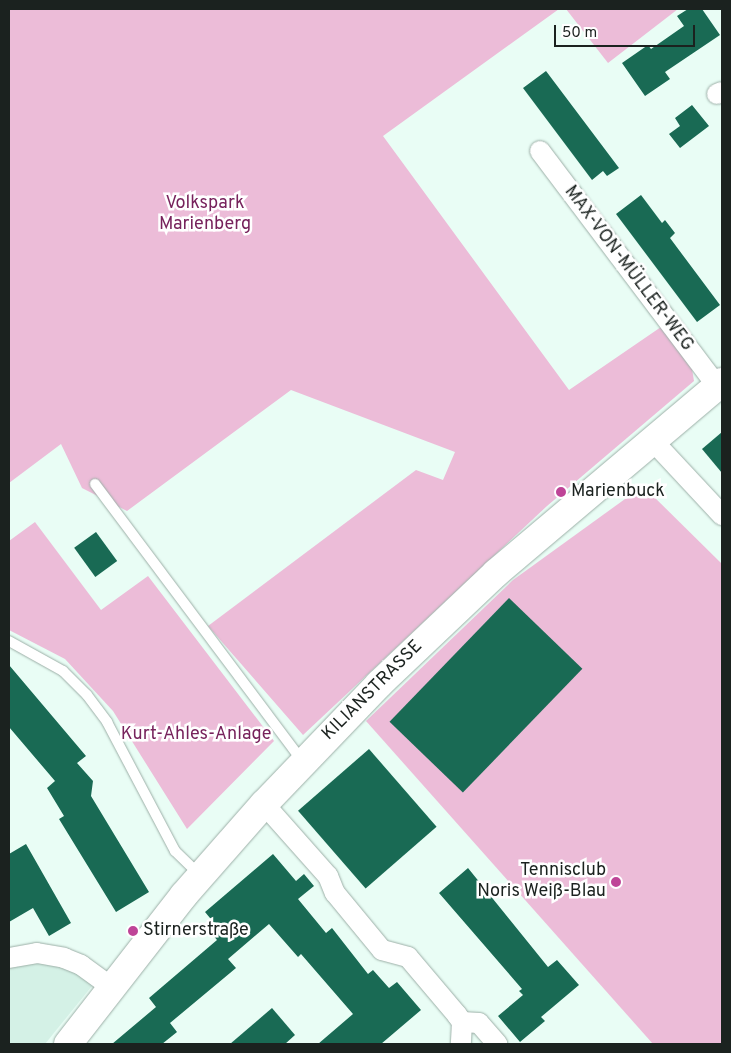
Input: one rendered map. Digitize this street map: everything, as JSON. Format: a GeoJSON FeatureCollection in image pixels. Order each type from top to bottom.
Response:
{"type":"FeatureCollection","features":[{"type":"Feature","properties":{"kind":"main road","name":"KILIANSTRASSE"},"geometry":{"type":"LineString","coordinates":[[68,1044],[200,876],[303,762],[471,596],[719,384]]}},
{"type":"Feature","properties":{"kind":"street","name":"MAX-VON-MÜLLER-WEG"},"geometry":{"type":"LineString","coordinates":[[540,152],[719,384]]}},
{"type":"Feature","properties":{"kind":"street"},"geometry":{"type":"LineString","coordinates":[[652,440],[722,515]]}},
{"type":"Feature","properties":{"kind":"street"},"geometry":{"type":"LineString","coordinates":[[264,804],[328,876],[335,893],[382,950],[408,956],[462,1022],[461,1044]]}},
{"type":"Feature","properties":{"kind":"street"},"geometry":{"type":"LineString","coordinates":[[9,958],[37,953],[64,958],[81,965],[111,987]]}},
{"type":"Feature","properties":{"kind":"street"},"geometry":{"type":"LineString","coordinates":[[462,1022],[479,1023],[497,1044]]}},
{"type":"Feature","properties":{"kind":"lane"},"geometry":{"type":"LineString","coordinates":[[94,484],[303,762]]}},
{"type":"Feature","properties":{"kind":"lane"},"geometry":{"type":"LineString","coordinates":[[9,641],[63,671],[87,695],[107,722],[175,852],[200,876]]}},
{"type":"Feature","properties":{"kind":"shaded area"},"geometry":{"type":"Polygon","coordinates":[[[44,953],[96,981],[45,1044],[9,1044],[9,960],[44,953]]]}},
{"type":"Feature","properties":{"kind":"green space","name":"Volkspark Marienberg"},"geometry":{"type":"Polygon","coordinates":[[[9,9],[559,9],[383,136],[569,390],[661,327],[692,369],[694,381],[547,506],[303,735],[208,626],[416,470],[443,480],[455,452],[291,390],[127,511],[82,488],[61,444],[9,483],[9,9]]]}},
{"type":"Feature","properties":{"kind":"green space"},"geometry":{"type":"Polygon","coordinates":[[[566,9],[678,9],[608,63],[566,9]]]}},
{"type":"Feature","properties":{"kind":"green space","name":"Tennisclub Noris Weiß-Blau"},"geometry":{"type":"Polygon","coordinates":[[[643,486],[722,564],[722,1044],[653,1044],[366,721],[513,580],[643,486]]]}},
{"type":"Feature","properties":{"kind":"green space","name":"Kurt-Ahles-Anlage"},"geometry":{"type":"Polygon","coordinates":[[[35,522],[101,610],[148,576],[274,741],[187,829],[113,711],[65,659],[9,630],[9,541],[35,522]]]}},
{"type":"Feature","properties":{"kind":"building"},"geometry":{"type":"Polygon","coordinates":[[[688,9],[702,9],[720,35],[665,72],[670,79],[645,96],[622,63],[648,45],[651,49],[684,26],[677,16],[688,9]]]}},
{"type":"Feature","properties":{"kind":"building"},"geometry":{"type":"Polygon","coordinates":[[[546,71],[619,168],[607,176],[603,171],[592,180],[523,88],[546,71]]]}},
{"type":"Feature","properties":{"kind":"building"},"geometry":{"type":"Polygon","coordinates":[[[692,105],[709,126],[680,148],[669,134],[680,126],[675,118],[692,105]]]}},
{"type":"Feature","properties":{"kind":"building"},"geometry":{"type":"Polygon","coordinates":[[[641,195],[662,223],[665,220],[675,233],[670,238],[720,305],[697,322],[616,214],[641,195]]]}},
{"type":"Feature","properties":{"kind":"building"},"geometry":{"type":"Polygon","coordinates":[[[722,432],[722,473],[702,449],[722,432]]]}},
{"type":"Feature","properties":{"kind":"building"},"geometry":{"type":"Polygon","coordinates":[[[96,532],[117,561],[95,577],[74,548],[96,532]]]}},
{"type":"Feature","properties":{"kind":"building"},"geometry":{"type":"Polygon","coordinates":[[[509,598],[582,669],[463,793],[390,722],[509,598]]]}},
{"type":"Feature","properties":{"kind":"building"},"geometry":{"type":"Polygon","coordinates":[[[9,665],[86,756],[77,763],[93,781],[91,796],[149,892],[116,912],[59,819],[64,816],[47,788],[55,781],[9,727],[9,665]]]}},
{"type":"Feature","properties":{"kind":"building"},"geometry":{"type":"Polygon","coordinates":[[[369,749],[437,827],[366,888],[298,811],[369,749]]]}},
{"type":"Feature","properties":{"kind":"building"},"geometry":{"type":"Polygon","coordinates":[[[26,844],[71,923],[49,936],[33,908],[9,922],[9,854],[26,844]]]}},
{"type":"Feature","properties":{"kind":"building"},"geometry":{"type":"Polygon","coordinates":[[[273,854],[296,881],[304,874],[314,886],[298,899],[326,933],[332,928],[368,974],[373,970],[389,988],[397,982],[421,1010],[381,1044],[318,1044],[353,1014],[301,954],[298,957],[269,924],[228,959],[236,968],[170,1023],[177,1032],[162,1044],[112,1044],[156,1007],[149,998],[217,940],[208,929],[215,924],[205,912],[273,854]]]}},
{"type":"Feature","properties":{"kind":"building"},"geometry":{"type":"Polygon","coordinates":[[[468,868],[548,967],[557,960],[579,985],[541,1017],[545,1021],[520,1042],[498,1016],[523,995],[519,991],[522,989],[439,893],[468,868]]]}},
{"type":"Feature","properties":{"kind":"building"},"geometry":{"type":"Polygon","coordinates":[[[272,1008],[295,1035],[285,1044],[230,1044],[272,1008]]]}},
{"type":"Feature","properties":{"kind":"place","name":"Marienbuck"},"geometry":{"type":"Point","coordinates":[561,492]}},
{"type":"Feature","properties":{"kind":"place","name":"Tennisclub Noris Weiß-Blau"},"geometry":{"type":"Point","coordinates":[616,882]}},
{"type":"Feature","properties":{"kind":"place","name":"Stirnerstraße"},"geometry":{"type":"Point","coordinates":[133,931]}}]}
